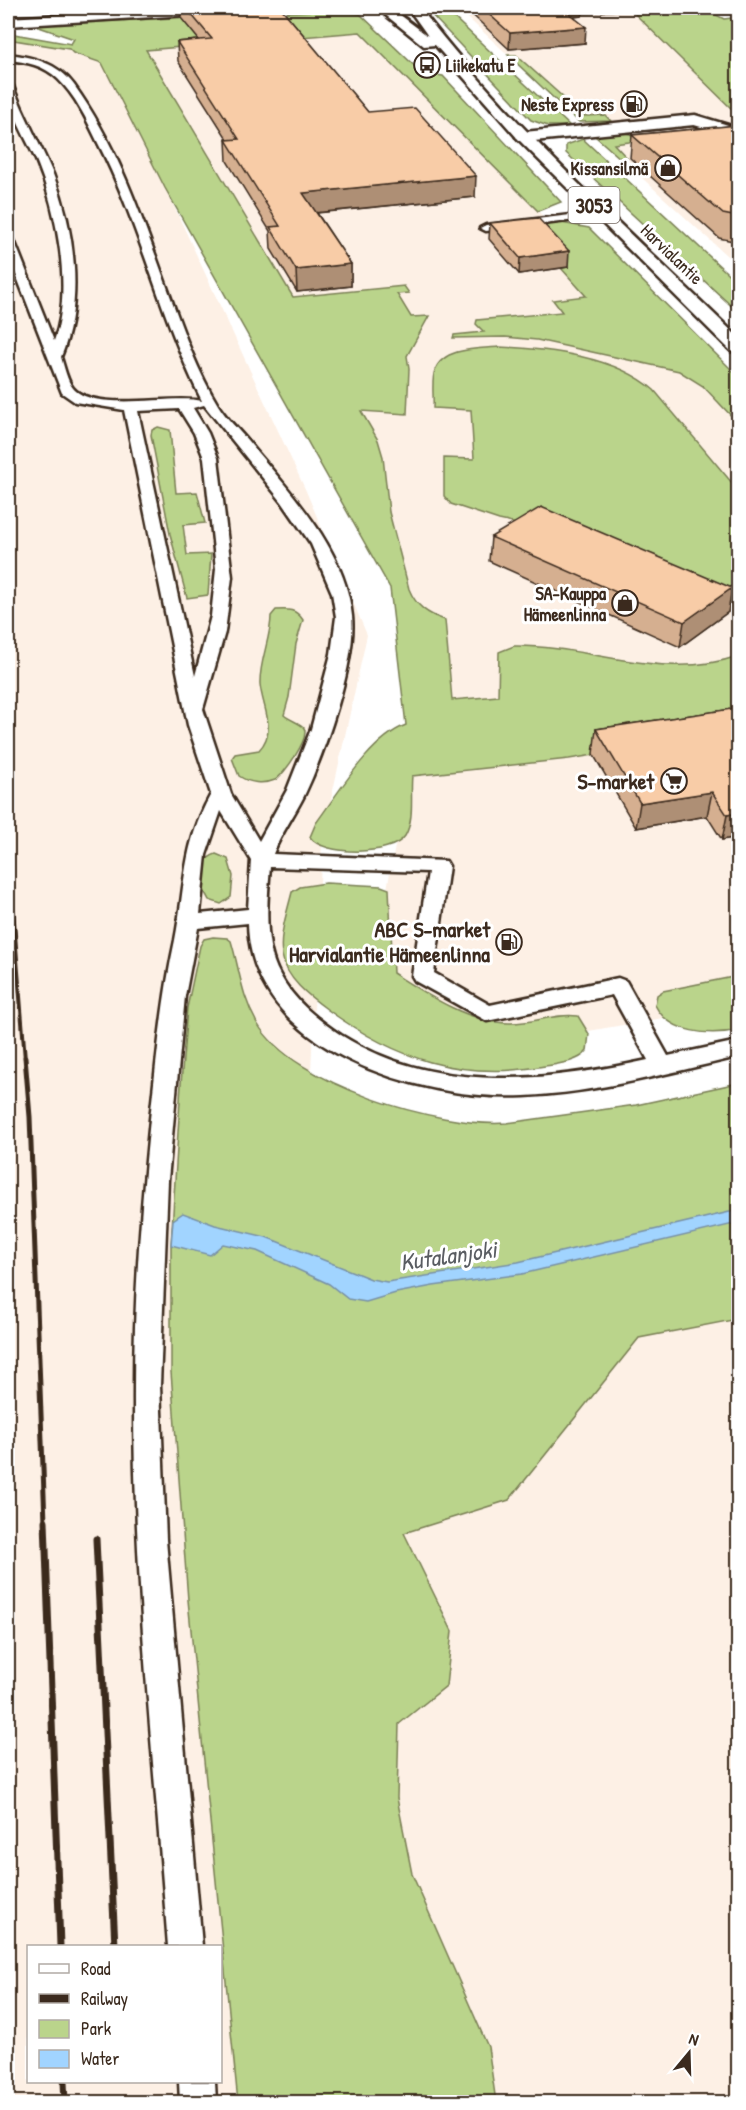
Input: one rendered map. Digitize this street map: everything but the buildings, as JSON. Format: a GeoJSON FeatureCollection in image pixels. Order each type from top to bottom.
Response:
{"type":"FeatureCollection","features":[{"type":"Feature","properties":{"kind":"main road"},"geometry":{"type":"LineString","coordinates":[[8,22],[131,8]]}},
{"type":"Feature","properties":{"kind":"main road"},"geometry":{"type":"LineString","coordinates":[[8,16],[37,17],[234,8]]}},
{"type":"Feature","properties":{"kind":"main road","name":"Harvialantie"},"geometry":{"type":"LineString","coordinates":[[383,8],[453,60]]}},
{"type":"Feature","properties":{"kind":"main road","name":"Harvialantie"},"geometry":{"type":"LineString","coordinates":[[414,8],[453,60],[524,137],[735,340]]}},
{"type":"Feature","properties":{"kind":"main road"},"geometry":{"type":"LineString","coordinates":[[524,137],[695,120],[738,133]]}},
{"type":"Feature","properties":{"kind":"lane"},"geometry":{"type":"LineString","coordinates":[[8,57],[35,61],[54,70],[61,75],[87,112],[126,191],[161,290],[209,403],[306,526],[338,588],[344,618],[341,653],[306,769],[261,860],[258,915],[260,946],[264,962],[283,999],[325,1035],[375,1061],[429,1079],[491,1088],[524,1088],[738,1048]]}},
{"type":"Feature","properties":{"kind":"lane"},"geometry":{"type":"LineString","coordinates":[[8,86],[58,205],[66,260],[67,312],[64,331],[54,358]]}},
{"type":"Feature","properties":{"kind":"lane"},"geometry":{"type":"LineString","coordinates":[[486,228],[604,214]]}},
{"type":"Feature","properties":{"kind":"lane"},"geometry":{"type":"LineString","coordinates":[[8,240],[64,385],[74,396],[130,406],[183,406],[209,403]]}},
{"type":"Feature","properties":{"kind":"lane"},"geometry":{"type":"LineString","coordinates":[[130,406],[205,752],[222,794],[261,860]]}},
{"type":"Feature","properties":{"kind":"lane"},"geometry":{"type":"LineString","coordinates":[[183,406],[201,429],[212,454],[217,483],[224,570],[220,609],[195,711]]}},
{"type":"Feature","properties":{"kind":"lane"},"geometry":{"type":"LineString","coordinates":[[185,1945],[152,1540],[147,1385],[156,1180],[174,996],[189,922],[192,876],[200,836],[222,794]]}},
{"type":"Feature","properties":{"kind":"lane"},"geometry":{"type":"LineString","coordinates":[[261,860],[439,866],[423,976],[488,1013],[618,986],[661,1064]]}},
{"type":"Feature","properties":{"kind":"lane"},"geometry":{"type":"LineString","coordinates":[[189,922],[258,915]]}},
{"type":"Feature","properties":{"kind":"lane"},"geometry":{"type":"LineString","coordinates":[[197,2083],[198,2103]]}},
{"type":"Feature","properties":{"kind":"shaded area"},"geometry":{"type":"Polygon","coordinates":[[[457,8],[629,8],[634,12],[738,115],[738,266],[457,8]]]}},
{"type":"Feature","properties":{"kind":"shaded area"},"geometry":{"type":"Polygon","coordinates":[[[360,32],[538,211],[738,423],[738,1005],[462,1053],[370,979],[413,751],[378,440],[152,60],[108,64],[306,491],[367,635],[322,841],[311,1071],[173,1224],[171,1372],[188,1600],[509,1500],[639,1337],[738,1319],[738,2102],[8,2102],[8,36],[152,59],[146,49],[360,32]]]}},
{"type":"Feature","properties":{"kind":"green space"},"geometry":{"type":"Polygon","coordinates":[[[629,8],[703,8],[724,19],[738,17],[738,115],[629,8]]]}},
{"type":"Feature","properties":{"kind":"green space"},"geometry":{"type":"Polygon","coordinates":[[[426,9],[449,13],[570,126],[548,126],[531,120],[426,9]]]}},
{"type":"Feature","properties":{"kind":"green space"},"geometry":{"type":"Polygon","coordinates":[[[335,10],[360,14],[422,73],[443,76],[561,202],[538,211],[360,32],[146,50],[293,297],[404,286],[409,293],[397,294],[411,317],[429,316],[407,356],[409,369],[407,414],[361,411],[378,440],[383,457],[389,512],[409,589],[423,609],[445,620],[452,700],[498,696],[499,652],[514,646],[542,647],[654,664],[710,663],[738,656],[738,732],[569,759],[412,776],[411,815],[405,836],[398,843],[386,847],[357,851],[328,848],[310,837],[316,823],[368,754],[393,732],[406,725],[390,588],[165,188],[102,63],[73,53],[69,49],[8,39],[8,33],[71,44],[74,39],[33,25],[335,10]]]}},
{"type":"Feature","properties":{"kind":"green space"},"geometry":{"type":"Polygon","coordinates":[[[508,55],[516,55],[584,116],[605,115],[611,121],[579,122],[508,55]]]}},
{"type":"Feature","properties":{"kind":"green space"},"geometry":{"type":"Polygon","coordinates":[[[626,133],[636,136],[629,142],[614,144],[627,158],[621,159],[595,136],[626,133]]]}},
{"type":"Feature","properties":{"kind":"green space"},"geometry":{"type":"Polygon","coordinates":[[[583,139],[738,283],[738,312],[566,153],[566,145],[583,139]]]}},
{"type":"Feature","properties":{"kind":"green space"},"geometry":{"type":"Polygon","coordinates":[[[556,222],[589,228],[738,376],[738,423],[703,386],[679,371],[537,340],[505,337],[453,338],[454,335],[484,332],[476,324],[477,320],[562,312],[553,300],[586,296],[561,268],[567,267],[490,231],[556,222]]]}},
{"type":"Feature","properties":{"kind":"green space"},"geometry":{"type":"Polygon","coordinates":[[[499,347],[581,356],[620,369],[638,378],[654,390],[738,490],[738,587],[733,588],[738,604],[714,601],[561,533],[499,520],[451,504],[444,496],[444,458],[474,459],[471,410],[433,408],[435,370],[440,362],[454,353],[499,347]]]}},
{"type":"Feature","properties":{"kind":"green space"},"geometry":{"type":"Polygon","coordinates":[[[158,427],[170,430],[176,493],[197,492],[205,523],[183,525],[187,555],[211,554],[208,595],[187,598],[170,534],[151,435],[152,430],[158,427]]]}},
{"type":"Feature","properties":{"kind":"green space"},"geometry":{"type":"Polygon","coordinates":[[[276,610],[291,611],[303,620],[296,644],[289,697],[284,715],[302,726],[305,733],[300,748],[279,777],[270,782],[256,782],[239,776],[232,758],[235,754],[259,750],[265,742],[268,726],[260,676],[271,616],[276,610]]]}},
{"type":"Feature","properties":{"kind":"green space"},"geometry":{"type":"Polygon","coordinates":[[[216,854],[228,859],[233,876],[231,897],[221,904],[209,900],[203,887],[201,874],[205,862],[216,854]]]}},
{"type":"Feature","properties":{"kind":"green space"},"geometry":{"type":"Polygon","coordinates":[[[326,883],[381,886],[389,889],[393,973],[419,990],[463,1013],[494,1022],[518,1023],[560,1016],[578,1016],[589,1034],[587,1051],[574,1060],[545,1066],[514,1070],[457,1068],[404,1053],[353,1027],[321,1005],[299,986],[288,972],[282,955],[283,931],[292,892],[300,887],[326,883]]]}},
{"type":"Feature","properties":{"kind":"green space"},"geometry":{"type":"Polygon","coordinates":[[[227,938],[231,941],[244,993],[252,1013],[275,1045],[302,1065],[334,1083],[408,1110],[478,1123],[507,1123],[636,1105],[738,1083],[738,1319],[639,1338],[509,1500],[404,1533],[452,1631],[446,1686],[399,1724],[397,1798],[412,1874],[488,2047],[496,2102],[238,2102],[188,1600],[171,1372],[171,1245],[187,1008],[200,946],[204,939],[227,938]]]}},
{"type":"Feature","properties":{"kind":"green space"},"geometry":{"type":"Polygon","coordinates":[[[738,976],[738,1030],[716,1033],[692,1031],[670,1022],[661,1015],[655,1005],[657,995],[663,991],[738,976]]]}},
{"type":"Feature","properties":{"kind":"water"},"geometry":{"type":"Polygon","coordinates":[[[738,1210],[738,1223],[522,1274],[433,1286],[366,1302],[348,1299],[329,1284],[257,1251],[223,1244],[210,1255],[171,1245],[173,1220],[183,1213],[215,1225],[266,1237],[371,1279],[387,1282],[518,1262],[738,1210]]]}},
{"type":"Feature","properties":{"kind":"railway"},"geometry":{"type":"LineString","coordinates":[[8,847],[25,1059]]}},
{"type":"Feature","properties":{"kind":"railway"},"geometry":{"type":"LineString","coordinates":[[25,1057],[30,1117],[45,1522]]}},
{"type":"Feature","properties":{"kind":"railway"},"geometry":{"type":"LineString","coordinates":[[45,1521],[60,1945]]}},
{"type":"Feature","properties":{"kind":"railway"},"geometry":{"type":"LineString","coordinates":[[96,1539],[115,1945]]}},
{"type":"Feature","properties":{"kind":"railway"},"geometry":{"type":"LineString","coordinates":[[64,2083],[65,2102]]}},
{"type":"Feature","properties":{"kind":"place","name":"Liikekatu E"},"geometry":{"type":"Point","coordinates":[427,65]}},
{"type":"Feature","properties":{"kind":"place","name":"Neste Express"},"geometry":{"type":"Point","coordinates":[634,104]}},
{"type":"Feature","properties":{"kind":"place","name":"Kissansilmä"},"geometry":{"type":"Point","coordinates":[668,168]}},
{"type":"Feature","properties":{"kind":"place","name":"SA-Kauppa Hämeenlinna"},"geometry":{"type":"Point","coordinates":[625,603]}},
{"type":"Feature","properties":{"kind":"place","name":"S-market"},"geometry":{"type":"Point","coordinates":[674,781]}},
{"type":"Feature","properties":{"kind":"place","name":"ABC S-market Harvialantie Hämeenlinna"},"geometry":{"type":"Point","coordinates":[509,942]}},
{"type":"Feature","properties":{"kind":"water label","name":"Kutalanjoki"},"geometry":{"type":"Point","coordinates":[448,1255]}}]}
